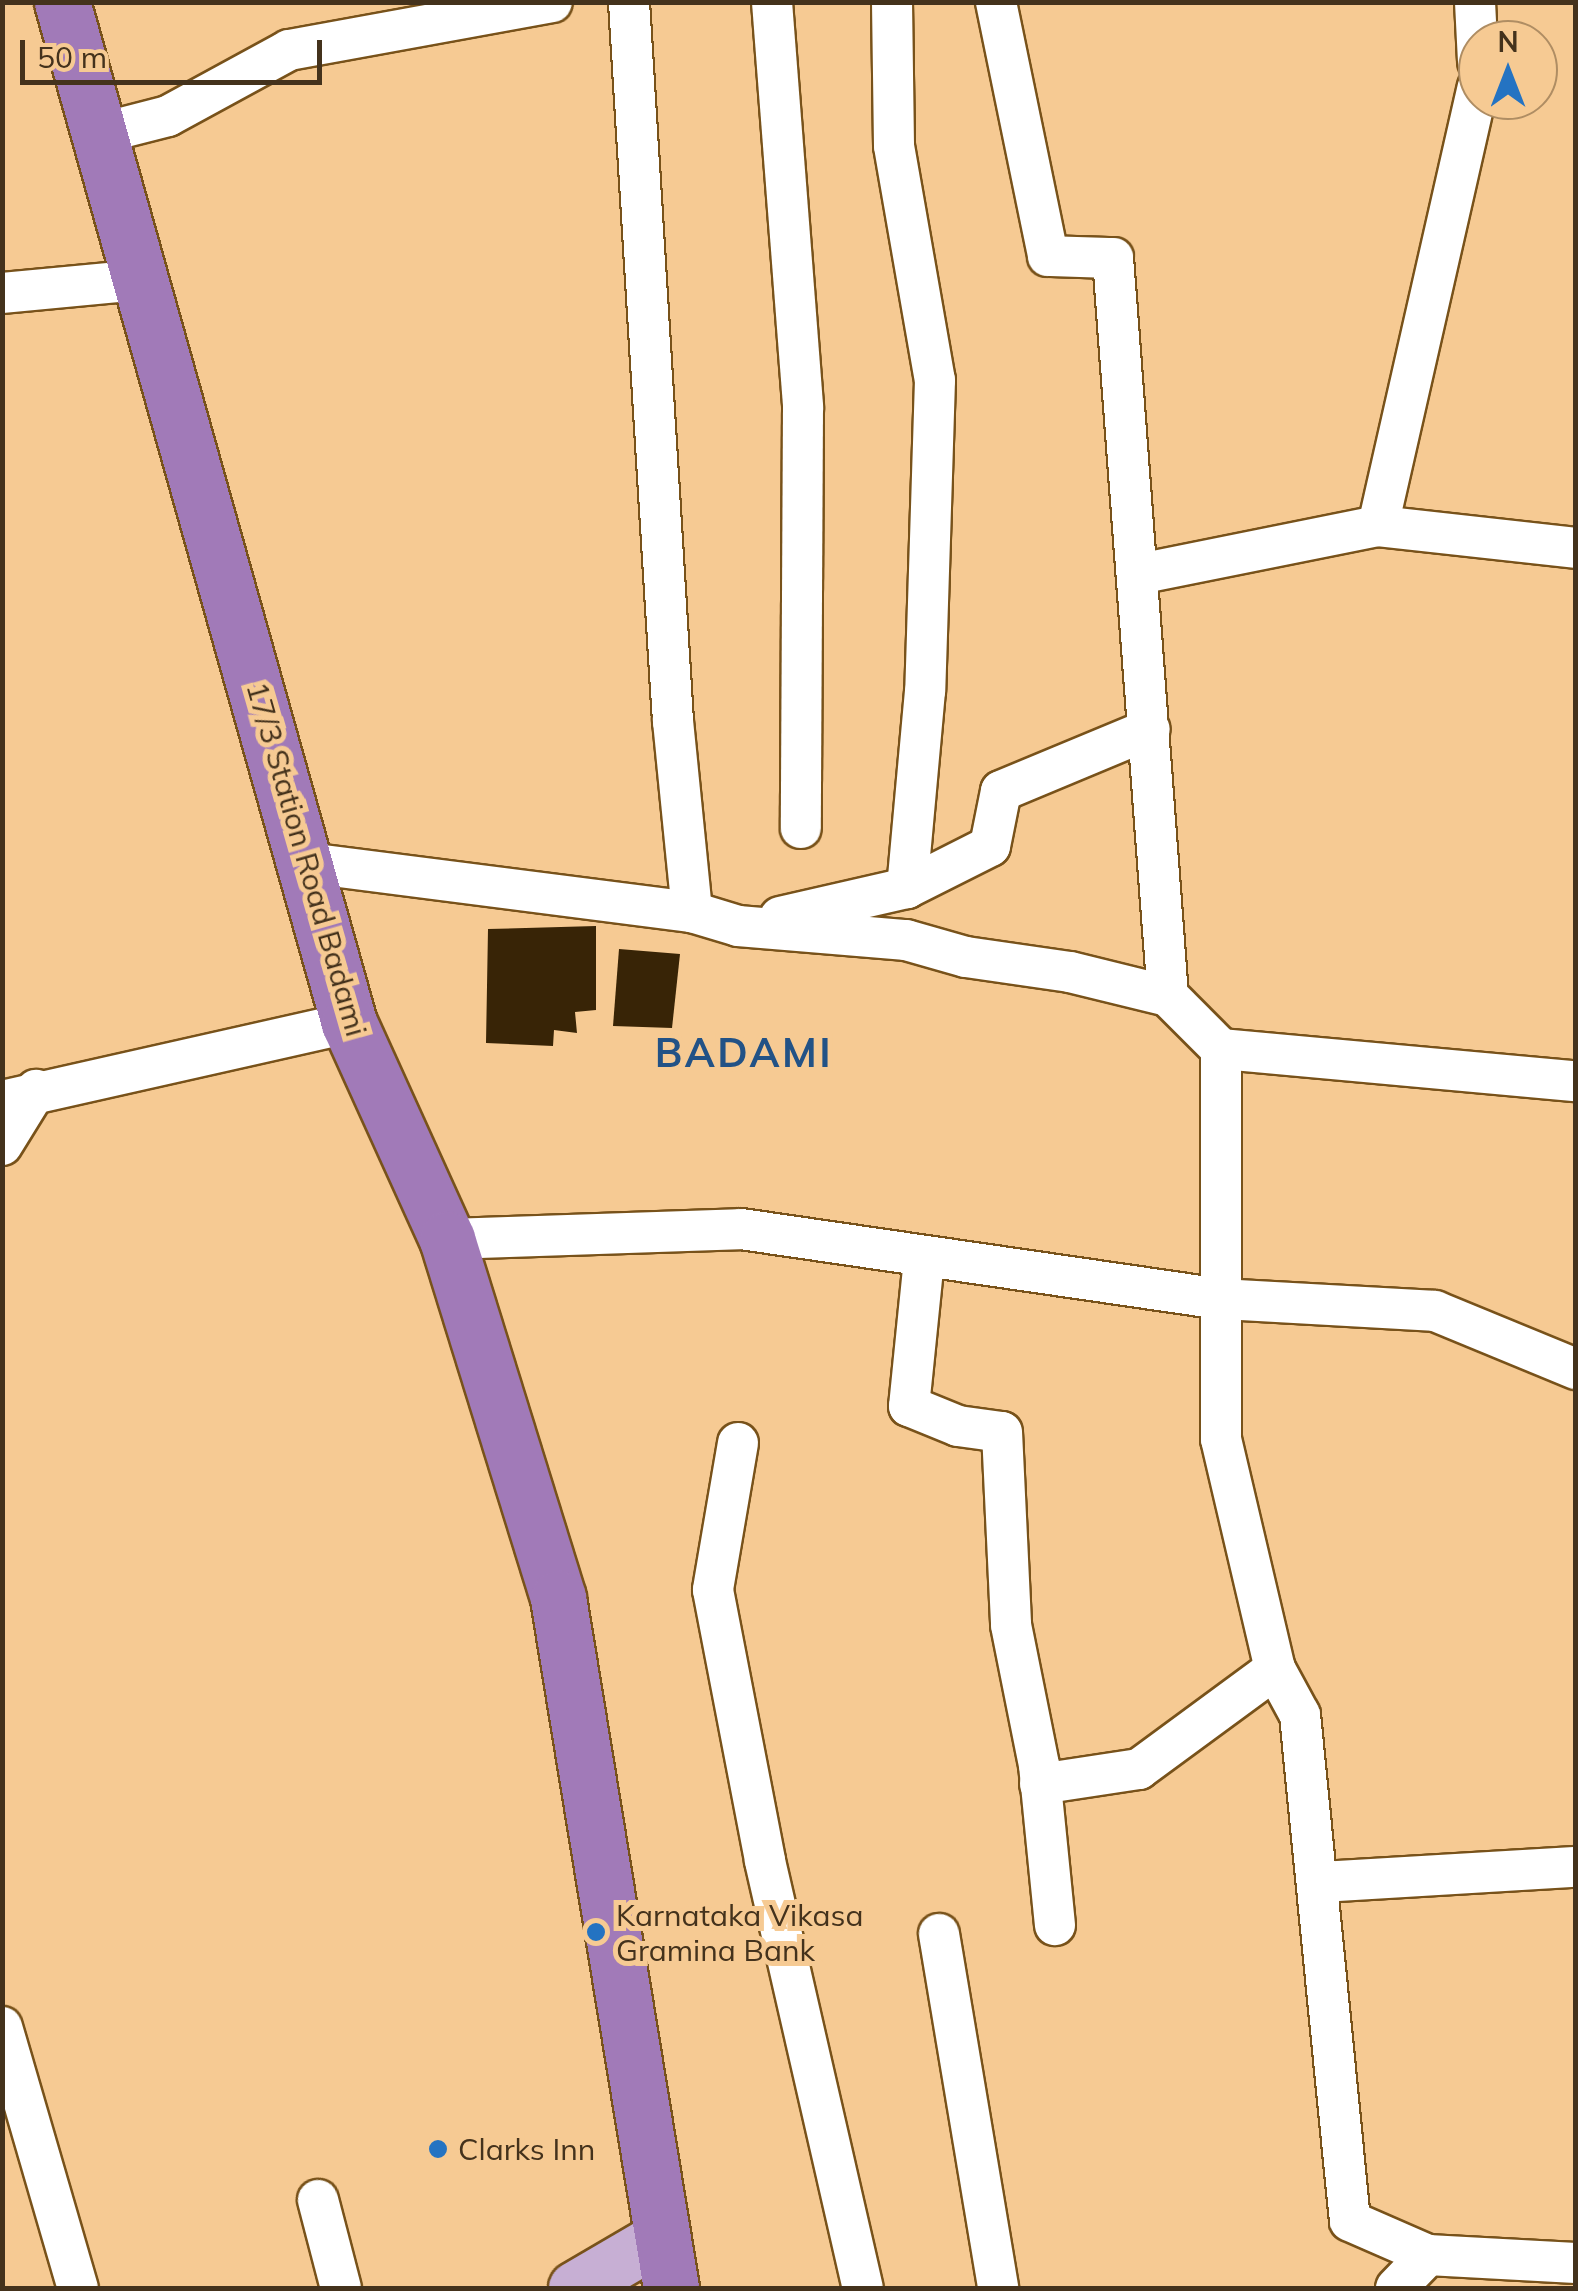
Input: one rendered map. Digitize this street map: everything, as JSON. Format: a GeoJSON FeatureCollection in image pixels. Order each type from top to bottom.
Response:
{"type":"FeatureCollection","features":[{"type":"Feature","properties":{"kind":"highway","name":"17/3 Station Road Badami"},"geometry":{"type":"LineString","coordinates":[[62,2],[138,280],[308,864],[349,1023],[447,1239],[558,1598],[665,2264]]}},
{"type":"Feature","properties":{"kind":"main road"},"geometry":{"type":"LineString","coordinates":[[575,2288],[665,2264]]}},
{"type":"Feature","properties":{"kind":"street"},"geometry":{"type":"LineString","coordinates":[[98,134],[168,116],[289,50],[552,2]]}},
{"type":"Feature","properties":{"kind":"street"},"geometry":{"type":"LineString","coordinates":[[629,2],[674,721],[692,912]]}},
{"type":"Feature","properties":{"kind":"street"},"geometry":{"type":"LineString","coordinates":[[772,2],[803,407],[801,828]]}},
{"type":"Feature","properties":{"kind":"street"},"geometry":{"type":"LineString","coordinates":[[892,2],[894,146],[935,380],[926,691],[907,888]]}},
{"type":"Feature","properties":{"kind":"street"},"geometry":{"type":"LineString","coordinates":[[996,2],[1048,256],[1113,258],[1168,996]]}},
{"type":"Feature","properties":{"kind":"street"},"geometry":{"type":"LineString","coordinates":[[1378,526],[1470,120]]}},
{"type":"Feature","properties":{"kind":"street"},"geometry":{"type":"LineString","coordinates":[[2,293],[138,280]]}},
{"type":"Feature","properties":{"kind":"street"},"geometry":{"type":"LineString","coordinates":[[1139,574],[1378,526],[1576,548]]}},
{"type":"Feature","properties":{"kind":"street"},"geometry":{"type":"LineString","coordinates":[[738,926],[907,888],[990,846],[1001,791],[1150,729]]}},
{"type":"Feature","properties":{"kind":"street"},"geometry":{"type":"LineString","coordinates":[[308,864],[692,912],[738,926],[906,940],[1168,996],[1221,1049],[1576,1080]]}},
{"type":"Feature","properties":{"kind":"street"},"geometry":{"type":"LineString","coordinates":[[2,1145],[20,1096],[349,1023]]}},
{"type":"Feature","properties":{"kind":"street"},"geometry":{"type":"LineString","coordinates":[[1221,1049],[1221,1439],[1275,1669],[1300,1715],[1320,1882],[1350,2222],[1428,2255],[1550,2271]]}},
{"type":"Feature","properties":{"kind":"street"},"geometry":{"type":"LineString","coordinates":[[447,1239],[741,1229],[924,1259],[1221,1299],[1434,1311],[1576,1369]]}},
{"type":"Feature","properties":{"kind":"street"},"geometry":{"type":"LineString","coordinates":[[924,1259],[909,1406],[958,1426],[1002,1432],[1011,1624],[1040,1784],[1055,1925]]}},
{"type":"Feature","properties":{"kind":"street"},"geometry":{"type":"LineString","coordinates":[[738,1443],[713,1590],[764,1861],[863,2288]]}},
{"type":"Feature","properties":{"kind":"street"},"geometry":{"type":"LineString","coordinates":[[1040,1784],[1139,1769],[1275,1669]]}},
{"type":"Feature","properties":{"kind":"street"},"geometry":{"type":"LineString","coordinates":[[1320,1882],[1576,1867]]}},
{"type":"Feature","properties":{"kind":"street"},"geometry":{"type":"LineString","coordinates":[[939,1934],[998,2288]]}},
{"type":"Feature","properties":{"kind":"street"},"geometry":{"type":"LineString","coordinates":[[2,2027],[20,2150],[78,2288]]}},
{"type":"Feature","properties":{"kind":"street"},"geometry":{"type":"LineString","coordinates":[[318,2200],[341,2288]]}},
{"type":"Feature","properties":{"kind":"street"},"geometry":{"type":"LineString","coordinates":[[1396,2288],[1428,2255]]}},
{"type":"Feature","properties":{"kind":"building"},"geometry":{"type":"Polygon","coordinates":[[[596,926],[596,1010],[575,1012],[577,1033],[554,1030],[553,1046],[486,1043],[488,929],[596,926]]]}},
{"type":"Feature","properties":{"kind":"building"},"geometry":{"type":"Polygon","coordinates":[[[619,949],[680,954],[672,1028],[613,1026],[619,949]]]}},
{"type":"Feature","properties":{"kind":"place","name":"Karnataka Vikasa Gramina Bank"},"geometry":{"type":"Point","coordinates":[596,1932]}},
{"type":"Feature","properties":{"kind":"place","name":"Clarks Inn"},"geometry":{"type":"Point","coordinates":[438,2149]}},
{"type":"Feature","properties":{"kind":"district","name":"BADAMI"},"geometry":{"type":"Point","coordinates":[744,1052]}}]}
